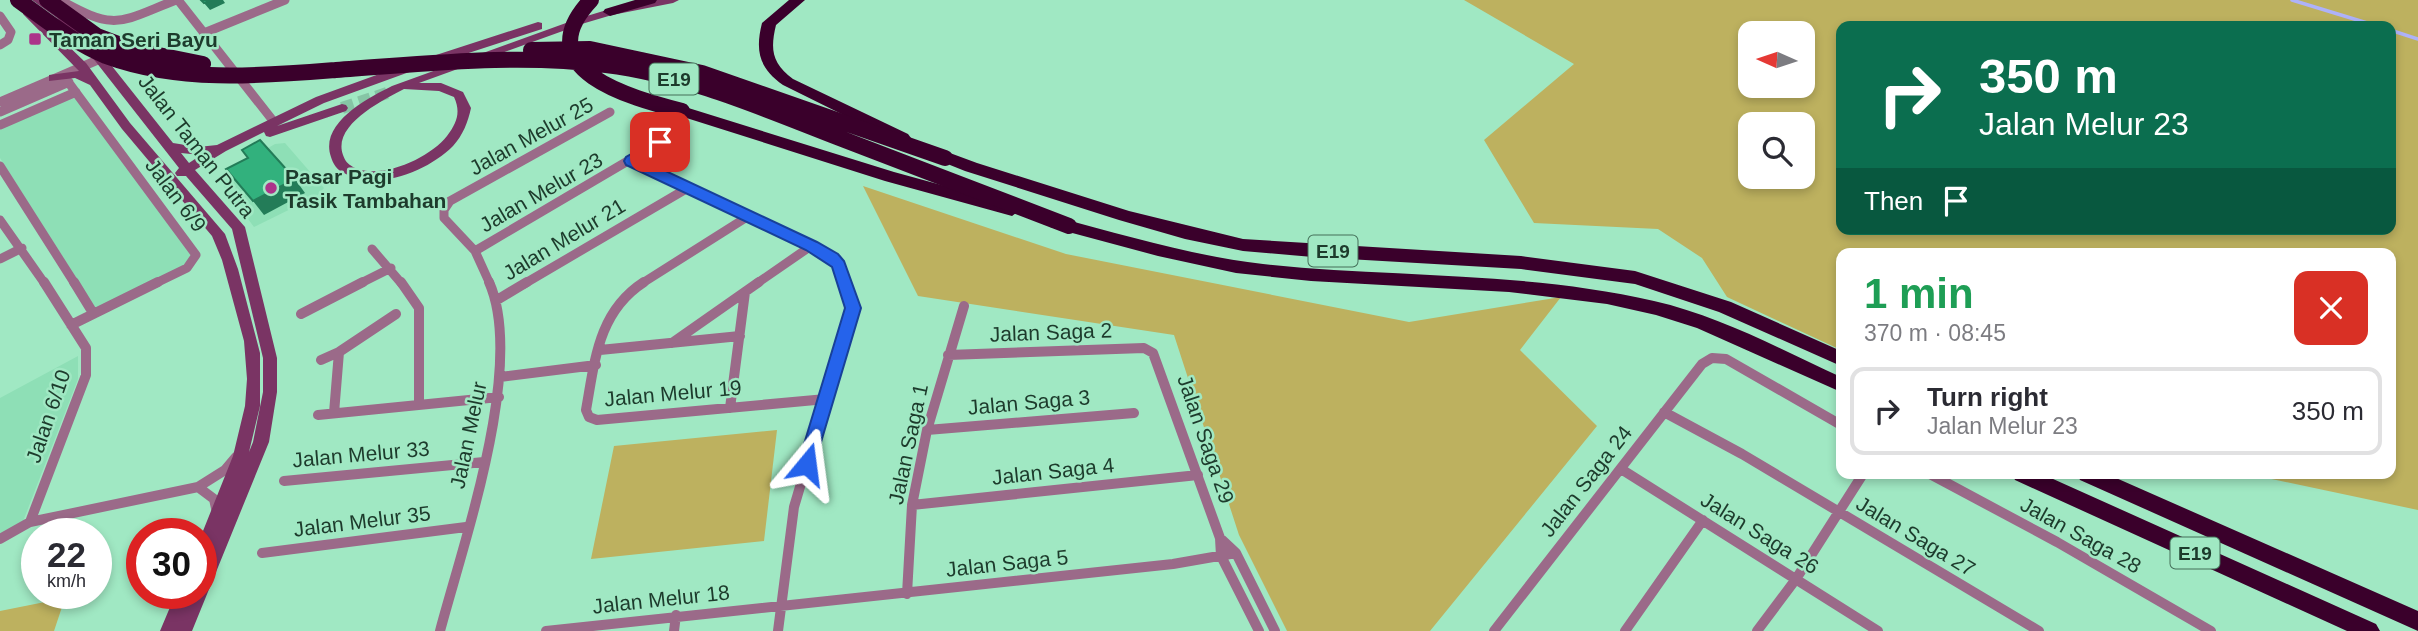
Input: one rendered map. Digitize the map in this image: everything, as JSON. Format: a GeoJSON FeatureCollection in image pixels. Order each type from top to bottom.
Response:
{"type":"FeatureCollection","features":[{"type":"Feature","properties":{"kind":"highway","name":"E19"},"geometry":{"type":"LineString","coordinates":[[16,0],[59,30],[105,55],[167,72],[255,76],[434,64],[527,62],[582,63],[643,71],[736,98],[1069,226],[1174,254],[1261,270],[1444,281],[1581,293],[1658,309],[1715,328],[1836,383]]}},
{"type":"Feature","properties":{"kind":"highway","name":"E19"},"geometry":{"type":"LineString","coordinates":[[58,0],[97,36],[134,50],[217,66],[261,66],[441,52],[590,49],[702,73],[945,158],[1191,233],[1268,248],[1462,257],[1604,272],[1666,286],[1729,308],[1836,357]]}},
{"type":"Feature","properties":{"kind":"highway"},"geometry":{"type":"LineString","coordinates":[[591,0],[572,29],[570,43],[573,59],[585,73],[618,92],[891,177],[1069,226]]}},
{"type":"Feature","properties":{"kind":"highway"},"geometry":{"type":"LineString","coordinates":[[612,6],[650,0]]}},
{"type":"Feature","properties":{"kind":"highway"},"geometry":{"type":"LineString","coordinates":[[798,0],[769,23],[764,39],[766,61],[774,73],[945,158]]}},
{"type":"Feature","properties":{"kind":"highway","name":"E19"},"geometry":{"type":"LineString","coordinates":[[2033,479],[2369,631]]}},
{"type":"Feature","properties":{"kind":"highway","name":"E19"},"geometry":{"type":"LineString","coordinates":[[2098,479],[2418,621]]}},
{"type":"Feature","properties":{"kind":"street","name":"Jalan Taman Putra"},"geometry":{"type":"LineString","coordinates":[[16,0],[82,66],[126,126],[218,234],[228,255],[253,351],[255,390],[243,449],[218,516]]}},
{"type":"Feature","properties":{"kind":"street","name":"Jalan Taman Putra"},"geometry":{"type":"LineString","coordinates":[[38,0],[61,16],[100,59],[171,147],[186,171],[205,187],[238,227],[270,358],[270,391],[261,442],[217,549]]}},
{"type":"Feature","properties":{"kind":"street"},"geometry":{"type":"LineString","coordinates":[[58,0],[90,17],[114,23],[177,0],[274,122]]}},
{"type":"Feature","properties":{"kind":"street"},"geometry":{"type":"LineString","coordinates":[[204,33],[285,0]]}},
{"type":"Feature","properties":{"kind":"street"},"geometry":{"type":"LineString","coordinates":[[126,126],[141,131],[171,168],[186,171],[320,100],[382,78],[612,6],[673,0]]}},
{"type":"Feature","properties":{"kind":"street"},"geometry":{"type":"LineString","coordinates":[[408,87],[438,86],[456,93],[464,103],[466,116],[460,131],[447,146],[426,162],[384,175],[358,174],[341,165],[334,152],[337,134],[352,116],[383,95],[407,83],[612,6]]}},
{"type":"Feature","properties":{"kind":"street"},"geometry":{"type":"LineString","coordinates":[[0,16],[11,32],[4,42]]}},
{"type":"Feature","properties":{"kind":"street"},"geometry":{"type":"LineString","coordinates":[[62,78],[66,68],[67,51]]}},
{"type":"Feature","properties":{"kind":"street"},"geometry":{"type":"LineString","coordinates":[[0,112],[82,66],[100,59]]}},
{"type":"Feature","properties":{"kind":"street"},"geometry":{"type":"LineString","coordinates":[[0,102],[62,78],[85,76],[103,94]]}},
{"type":"Feature","properties":{"kind":"street","name":"Jalan 6/9"},"geometry":{"type":"LineString","coordinates":[[62,78],[76,92],[197,255],[187,268],[71,325]]}},
{"type":"Feature","properties":{"kind":"street"},"geometry":{"type":"LineString","coordinates":[[0,125],[76,92]]}},
{"type":"Feature","properties":{"kind":"street"},"geometry":{"type":"LineString","coordinates":[[205,187],[204,173],[224,151],[342,108]]}},
{"type":"Feature","properties":{"kind":"street","name":"Jalan Melur 25"},"geometry":{"type":"LineString","coordinates":[[444,218],[443,210],[450,201],[610,112]]}},
{"type":"Feature","properties":{"kind":"street","name":"Jalan Melur 23"},"geometry":{"type":"LineString","coordinates":[[475,251],[660,142]]}},
{"type":"Feature","properties":{"kind":"street"},"geometry":{"type":"LineString","coordinates":[[171,147],[224,151]]}},
{"type":"Feature","properties":{"kind":"street"},"geometry":{"type":"LineString","coordinates":[[631,161],[833,258],[839,265],[853,308],[794,507],[778,631]]}},
{"type":"Feature","properties":{"kind":"street"},"geometry":{"type":"LineString","coordinates":[[0,166],[93,313]]}},
{"type":"Feature","properties":{"kind":"street"},"geometry":{"type":"LineString","coordinates":[[186,171],[218,234]]}},
{"type":"Feature","properties":{"kind":"street","name":"Jalan Melur 21"},"geometry":{"type":"LineString","coordinates":[[498,300],[686,188]]}},
{"type":"Feature","properties":{"kind":"street","name":"Jalan Melur 19"},"geometry":{"type":"LineString","coordinates":[[747,217],[626,294],[615,305],[600,350],[586,410],[589,416],[597,420],[826,399]]}},
{"type":"Feature","properties":{"kind":"street","name":"Jalan Melur"},"geometry":{"type":"LineString","coordinates":[[440,631],[484,462],[499,397],[500,377],[498,300],[475,251],[444,218]]}},
{"type":"Feature","properties":{"kind":"street","name":"Jalan 6/10"},"geometry":{"type":"LineString","coordinates":[[0,220],[22,248],[86,348],[86,375],[32,518]]}},
{"type":"Feature","properties":{"kind":"street"},"geometry":{"type":"LineString","coordinates":[[0,242],[12,236]]}},
{"type":"Feature","properties":{"kind":"street"},"geometry":{"type":"LineString","coordinates":[[671,343],[811,246]]}},
{"type":"Feature","properties":{"kind":"street"},"geometry":{"type":"LineString","coordinates":[[0,259],[22,248]]}},
{"type":"Feature","properties":{"kind":"street"},"geometry":{"type":"LineString","coordinates":[[372,249],[391,268],[419,308],[419,404]]}},
{"type":"Feature","properties":{"kind":"street"},"geometry":{"type":"LineString","coordinates":[[301,314],[391,268]]}},
{"type":"Feature","properties":{"kind":"street"},"geometry":{"type":"LineString","coordinates":[[730,408],[745,292]]}},
{"type":"Feature","properties":{"kind":"street","name":"Jalan Saga 1"},"geometry":{"type":"LineString","coordinates":[[907,594],[912,505],[927,430],[964,306]]}},
{"type":"Feature","properties":{"kind":"street"},"geometry":{"type":"LineString","coordinates":[[321,360],[340,352],[396,314]]}},
{"type":"Feature","properties":{"kind":"street"},"geometry":{"type":"LineString","coordinates":[[600,350],[740,336]]}},
{"type":"Feature","properties":{"kind":"street","name":"Jalan Saga 2"},"geometry":{"type":"LineString","coordinates":[[948,355],[1144,348],[1153,353]]}},
{"type":"Feature","properties":{"kind":"street"},"geometry":{"type":"LineString","coordinates":[[334,413],[340,352]]}},
{"type":"Feature","properties":{"kind":"street","name":"Jalan Saga 29"},"geometry":{"type":"LineString","coordinates":[[1153,353],[1220,538],[1221,556],[1259,631]]}},
{"type":"Feature","properties":{"kind":"street","name":"Jalan Saga 24"},"geometry":{"type":"LineString","coordinates":[[1494,631],[1702,364],[1712,358],[1726,359],[1836,422]]}},
{"type":"Feature","properties":{"kind":"street"},"geometry":{"type":"LineString","coordinates":[[500,377],[596,365]]}},
{"type":"Feature","properties":{"kind":"street"},"geometry":{"type":"LineString","coordinates":[[318,415],[499,397]]}},
{"type":"Feature","properties":{"kind":"street","name":"Jalan Saga 27"},"geometry":{"type":"LineString","coordinates":[[1664,411],[2039,631]]}},
{"type":"Feature","properties":{"kind":"street","name":"Jalan Saga 3"},"geometry":{"type":"LineString","coordinates":[[927,430],[1134,413]]}},
{"type":"Feature","properties":{"kind":"street"},"geometry":{"type":"LineString","coordinates":[[49,518],[198,487],[225,470],[243,449]]}},
{"type":"Feature","properties":{"kind":"street","name":"Jalan Melur 33"},"geometry":{"type":"LineString","coordinates":[[284,481],[484,462]]}},
{"type":"Feature","properties":{"kind":"street","name":"Jalan Saga 26"},"geometry":{"type":"LineString","coordinates":[[1621,469],[1878,631]]}},
{"type":"Feature","properties":{"kind":"street","name":"Jalan Saga 4"},"geometry":{"type":"LineString","coordinates":[[912,505],[1198,475]]}},
{"type":"Feature","properties":{"kind":"street"},"geometry":{"type":"LineString","coordinates":[[1757,631],[1796,579],[1860,479]]}},
{"type":"Feature","properties":{"kind":"street","name":"Jalan Saga 28"},"geometry":{"type":"LineString","coordinates":[[1939,479],[2057,542],[2211,631]]}},
{"type":"Feature","properties":{"kind":"street"},"geometry":{"type":"LineString","coordinates":[[198,487],[214,499],[218,516]]}},
{"type":"Feature","properties":{"kind":"street"},"geometry":{"type":"LineString","coordinates":[[1625,631],[1703,520]]}},
{"type":"Feature","properties":{"kind":"street"},"geometry":{"type":"LineString","coordinates":[[0,540],[21,527]]}},
{"type":"Feature","properties":{"kind":"street","name":"Jalan Melur 35"},"geometry":{"type":"LineString","coordinates":[[262,553],[466,527]]}},
{"type":"Feature","properties":{"kind":"street","name":"Jalan Saga 29"},"geometry":{"type":"LineString","coordinates":[[1220,538],[1236,553],[1275,631]]}},
{"type":"Feature","properties":{"kind":"street","name":"Jalan Saga 5"},"geometry":{"type":"LineString","coordinates":[[780,606],[1173,564],[1236,553]]}},
{"type":"Feature","properties":{"kind":"street","name":"Jalan Melur 18"},"geometry":{"type":"LineString","coordinates":[[546,631],[780,606]]}},
{"type":"Feature","properties":{"kind":"street"},"geometry":{"type":"LineString","coordinates":[[168,631],[177,609]]}},
{"type":"Feature","properties":{"kind":"street","name":"Jalan Taman Putra"},"geometry":{"type":"LineString","coordinates":[[184,631],[193,609]]}},
{"type":"Feature","properties":{"kind":"street"},"geometry":{"type":"LineString","coordinates":[[674,631],[676,615]]}},
{"type":"Feature","properties":{"kind":"shaded area"},"geometry":{"type":"Polygon","coordinates":[[[1464,0],[2418,0],[2418,510],[2272,479],[2396,479],[2396,248],[1836,248],[1836,348],[1727,297],[1702,258],[1658,229],[1534,223],[1484,140],[1574,64],[1464,0]]]}},
{"type":"Feature","properties":{"kind":"shaded area"},"geometry":{"type":"Polygon","coordinates":[[[74,95],[192,256],[185,267],[96,309],[0,158],[0,127],[74,95]]]}},
{"type":"Feature","properties":{"kind":"shaded area"},"geometry":{"type":"Polygon","coordinates":[[[285,143],[324,188],[317,196],[254,227],[219,180],[225,173],[275,144],[285,143]]]}},
{"type":"Feature","properties":{"kind":"shaded area"},"geometry":{"type":"Polygon","coordinates":[[[863,186],[1066,254],[1409,322],[1561,297],[1520,350],[1597,426],[1430,631],[1287,631],[1239,535],[1174,335],[918,296],[863,186]]]}},
{"type":"Feature","properties":{"kind":"shaded area"},"geometry":{"type":"Polygon","coordinates":[[[78,356],[78,379],[24,518],[21,518],[21,525],[0,536],[0,398],[78,356]]]}},
{"type":"Feature","properties":{"kind":"shaded area"},"geometry":{"type":"Polygon","coordinates":[[[777,430],[764,541],[591,559],[614,446],[777,430]]]}},
{"type":"Feature","properties":{"kind":"shaded area"},"geometry":{"type":"Polygon","coordinates":[[[21,607],[21,609],[61,609],[54,631],[0,631],[0,611],[21,607]]]}},
{"type":"Feature","properties":{"kind":"building","name":"Pasar Pagi Tasik Tambahan"},"geometry":{"type":"Polygon","coordinates":[[[260,140],[295,179],[253,201],[226,169],[248,158],[242,150],[260,140]]]}},
{"type":"Feature","properties":{"kind":"waterway"},"geometry":{"type":"LineString","coordinates":[[2292,0],[2361,21]]}},
{"type":"Feature","properties":{"kind":"waterway"},"geometry":{"type":"LineString","coordinates":[[2396,32],[2418,39]]}},
{"type":"Feature","properties":{"kind":"tunnel"},"geometry":{"type":"LineString","coordinates":[[342,108],[387,93]]}},
{"type":"Feature","properties":{"kind":"place","name":"Taman Seri Bayu"},"geometry":{"type":"Point","coordinates":[35,39]}},
{"type":"Feature","properties":{"kind":"place","name":"Pasar Pagi Tasik Tambahan"},"geometry":{"type":"Point","coordinates":[271,188]}},
{"type":"Feature","properties":{"kind":"route"},"geometry":{"type":"LineString","coordinates":[[660,142],[631,161],[811,246],[833,258],[839,265],[853,308],[807,464]]}}]}
